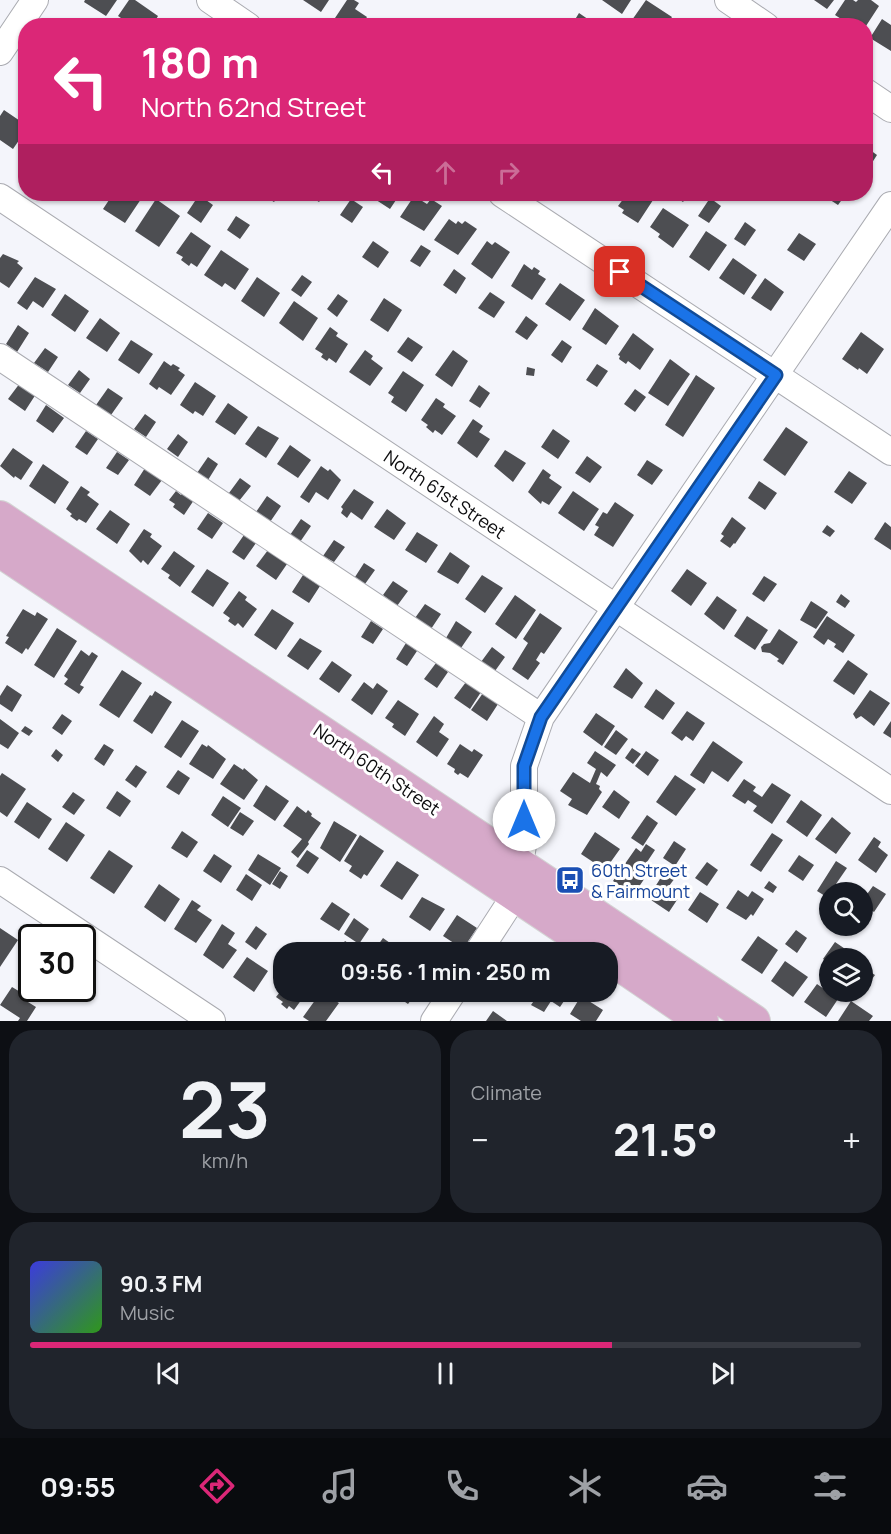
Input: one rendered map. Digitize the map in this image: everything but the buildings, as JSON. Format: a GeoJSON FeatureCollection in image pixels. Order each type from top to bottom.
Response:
{"type":"FeatureCollection","features":[{"type":"Feature","properties":{"kind":"main road","name":"North 60th Street"},"geometry":{"type":"LineString","coordinates":[[0,517],[754,1021]]}},
{"type":"Feature","properties":{"kind":"main road","name":"North 60th Street"},"geometry":{"type":"LineString","coordinates":[[0,551],[585,942]]}},
{"type":"Feature","properties":{"kind":"main road"},"geometry":{"type":"LineString","coordinates":[[618,964],[702,1021]]}},
{"type":"Feature","properties":{"kind":"street"},"geometry":{"type":"LineString","coordinates":[[23,18],[35,0]]}},
{"type":"Feature","properties":{"kind":"street"},"geometry":{"type":"LineString","coordinates":[[210,0],[236,18]]}},
{"type":"Feature","properties":{"kind":"street"},"geometry":{"type":"LineString","coordinates":[[728,0],[754,18]]}},
{"type":"Feature","properties":{"kind":"street"},"geometry":{"type":"LineString","coordinates":[[0,52],[18,25]]}},
{"type":"Feature","properties":{"kind":"street"},"geometry":{"type":"LineString","coordinates":[[873,97],[891,109]]}},
{"type":"Feature","properties":{"kind":"street","name":"North 61st Street"},"geometry":{"type":"LineString","coordinates":[[0,197],[891,791]]}},
{"type":"Feature","properties":{"kind":"street"},"geometry":{"type":"LineString","coordinates":[[513,201],[891,452]]}},
{"type":"Feature","properties":{"kind":"street"},"geometry":{"type":"LineString","coordinates":[[484,942],[514,895],[524,839],[524,766],[541,717],[891,205]]}},
{"type":"Feature","properties":{"kind":"street"},"geometry":{"type":"LineString","coordinates":[[0,357],[541,717]]}},
{"type":"Feature","properties":{"kind":"street"},"geometry":{"type":"LineString","coordinates":[[0,880],[212,1021]]}},
{"type":"Feature","properties":{"kind":"street"},"geometry":{"type":"LineString","coordinates":[[434,1021],[446,1002]]}},
{"type":"Feature","properties":{"kind":"place","name":"60th Street & Fairmount"},"geometry":{"type":"Point","coordinates":[570,880]}},
{"type":"Feature","properties":{"kind":"route"},"geometry":{"type":"LineString","coordinates":[[524,820],[524,766],[541,717],[776,375],[620,272]]}}]}
